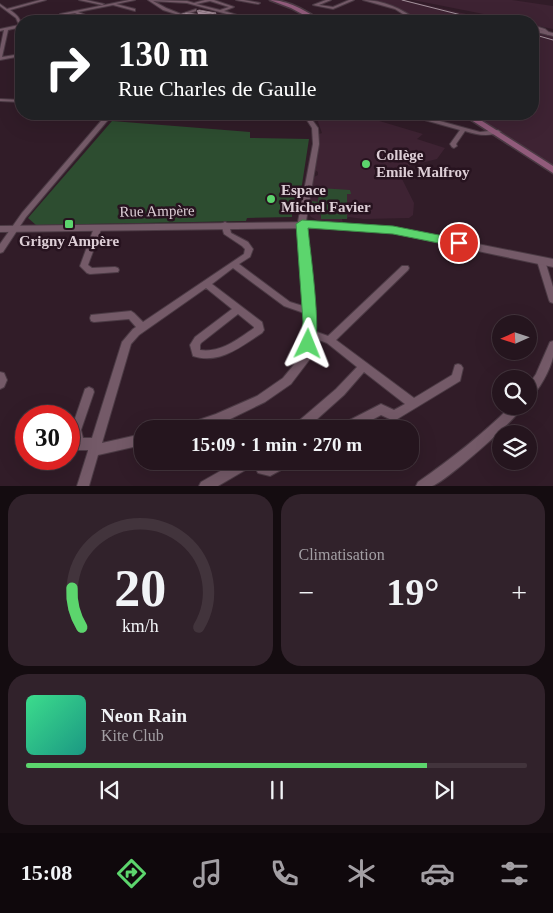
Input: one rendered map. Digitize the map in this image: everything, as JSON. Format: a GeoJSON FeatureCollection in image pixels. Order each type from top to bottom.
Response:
{"type":"FeatureCollection","features":[{"type":"Feature","properties":{"kind":"main road"},"geometry":{"type":"LineString","coordinates":[[272,0],[293,7],[307,15]]}},
{"type":"Feature","properties":{"kind":"main road"},"geometry":{"type":"LineString","coordinates":[[477,120],[553,169]]}},
{"type":"Feature","properties":{"kind":"street"},"geometry":{"type":"LineString","coordinates":[[7,10],[44,0]]}},
{"type":"Feature","properties":{"kind":"street"},"geometry":{"type":"LineString","coordinates":[[81,0],[134,10]]}},
{"type":"Feature","properties":{"kind":"street"},"geometry":{"type":"LineString","coordinates":[[62,14],[131,0]]}},
{"type":"Feature","properties":{"kind":"street"},"geometry":{"type":"LineString","coordinates":[[150,0],[194,4],[235,15]]}},
{"type":"Feature","properties":{"kind":"street"},"geometry":{"type":"LineString","coordinates":[[150,0],[157,7],[184,15],[195,10]]}},
{"type":"Feature","properties":{"kind":"street"},"geometry":{"type":"LineString","coordinates":[[157,7],[194,4],[211,0],[232,7],[221,11]]}},
{"type":"Feature","properties":{"kind":"street"},"geometry":{"type":"LineString","coordinates":[[329,0],[315,5],[333,8],[352,0]]}},
{"type":"Feature","properties":{"kind":"street"},"geometry":{"type":"LineString","coordinates":[[365,0],[396,8],[407,15]]}},
{"type":"Feature","properties":{"kind":"street"},"geometry":{"type":"LineString","coordinates":[[235,1],[258,3]]}},
{"type":"Feature","properties":{"kind":"street"},"geometry":{"type":"LineString","coordinates":[[0,5],[15,16]]}},
{"type":"Feature","properties":{"kind":"street"},"geometry":{"type":"LineString","coordinates":[[125,8],[138,5]]}},
{"type":"Feature","properties":{"kind":"street"},"geometry":{"type":"LineString","coordinates":[[164,13],[171,11]]}},
{"type":"Feature","properties":{"kind":"street"},"geometry":{"type":"LineString","coordinates":[[75,12],[82,15]]}},
{"type":"Feature","properties":{"kind":"street"},"geometry":{"type":"LineString","coordinates":[[0,30],[15,27]]}},
{"type":"Feature","properties":{"kind":"street"},"geometry":{"type":"LineString","coordinates":[[6,29],[0,59],[15,56]]}},
{"type":"Feature","properties":{"kind":"street"},"geometry":{"type":"LineString","coordinates":[[539,30],[551,34]]}},
{"type":"Feature","properties":{"kind":"street"},"geometry":{"type":"LineString","coordinates":[[0,100],[15,101]]}},
{"type":"Feature","properties":{"kind":"street"},"geometry":{"type":"LineString","coordinates":[[0,250],[13,229],[105,120]]}},
{"type":"Feature","properties":{"kind":"street"},"geometry":{"type":"LineString","coordinates":[[215,420],[261,399],[287,381],[307,356],[310,333],[302,224],[316,144],[315,128],[310,120]]}},
{"type":"Feature","properties":{"kind":"street"},"geometry":{"type":"LineString","coordinates":[[431,120],[480,134],[496,133]]}},
{"type":"Feature","properties":{"kind":"street"},"geometry":{"type":"LineString","coordinates":[[454,146],[453,144],[464,129]]}},
{"type":"Feature","properties":{"kind":"street"},"geometry":{"type":"LineString","coordinates":[[83,486],[127,342],[142,327],[246,254],[248,249],[245,244],[228,234],[225,224]]}},
{"type":"Feature","properties":{"kind":"street","name":"Rue Ampère"},"geometry":{"type":"LineString","coordinates":[[0,229],[302,224],[393,230],[426,235],[553,263]]}},
{"type":"Feature","properties":{"kind":"street"},"geometry":{"type":"LineString","coordinates":[[98,227],[84,266],[90,271],[115,270]]}},
{"type":"Feature","properties":{"kind":"street"},"geometry":{"type":"LineString","coordinates":[[541,261],[553,300]]}},
{"type":"Feature","properties":{"kind":"street"},"geometry":{"type":"LineString","coordinates":[[233,264],[287,304],[309,311]]}},
{"type":"Feature","properties":{"kind":"street"},"geometry":{"type":"LineString","coordinates":[[330,340],[405,268]]}},
{"type":"Feature","properties":{"kind":"street"},"geometry":{"type":"LineString","coordinates":[[206,283],[259,325],[259,330],[224,351],[206,356],[196,353],[195,345],[198,340],[238,309]]}},
{"type":"Feature","properties":{"kind":"street"},"geometry":{"type":"LineString","coordinates":[[94,318],[131,315],[142,327]]}},
{"type":"Feature","properties":{"kind":"street"},"geometry":{"type":"LineString","coordinates":[[310,333],[330,340],[413,404]]}},
{"type":"Feature","properties":{"kind":"street"},"geometry":{"type":"LineString","coordinates":[[537,381],[553,344]]}},
{"type":"Feature","properties":{"kind":"street"},"geometry":{"type":"LineString","coordinates":[[308,420],[340,392],[364,366]]}},
{"type":"Feature","properties":{"kind":"street"},"geometry":{"type":"LineString","coordinates":[[360,420],[380,409],[394,416],[456,378],[458,368]]}},
{"type":"Feature","properties":{"kind":"street"},"geometry":{"type":"LineString","coordinates":[[0,376],[2,380],[0,384]]}},
{"type":"Feature","properties":{"kind":"street"},"geometry":{"type":"LineString","coordinates":[[89,392],[76,430],[80,444],[94,447],[134,441]]}},
{"type":"Feature","properties":{"kind":"street"},"geometry":{"type":"LineString","coordinates":[[422,486],[456,463],[495,431],[510,415]]}},
{"type":"Feature","properties":{"kind":"street"},"geometry":{"type":"LineString","coordinates":[[205,486],[234,470]]}},
{"type":"Feature","properties":{"kind":"shaded area"},"geometry":{"type":"Polygon","coordinates":[[[366,0],[405,0],[471,15],[410,15],[393,6],[366,0]]]}},
{"type":"Feature","properties":{"kind":"shaded area"},"geometry":{"type":"Polygon","coordinates":[[[413,0],[512,0],[553,6],[553,29],[539,26],[539,15],[489,15],[413,0]]]}},
{"type":"Feature","properties":{"kind":"shaded area"},"geometry":{"type":"Polygon","coordinates":[[[539,33],[553,37],[553,167],[481,120],[539,120],[539,33]]]}},
{"type":"Feature","properties":{"kind":"shaded area","name":"Collège Emile Malfroy"},"geometry":{"type":"Polygon","coordinates":[[[317,120],[376,120],[423,134],[417,139],[445,148],[437,159],[397,169],[414,203],[413,215],[409,218],[364,219],[348,217],[347,219],[342,219],[343,223],[317,220],[311,217],[308,212],[314,177],[318,175],[318,172],[315,170],[319,134],[322,133],[317,120]]]}},
{"type":"Feature","properties":{"kind":"green space"},"geometry":{"type":"Polygon","coordinates":[[[112,121],[250,132],[250,138],[309,139],[301,191],[297,191],[294,206],[281,207],[281,211],[292,211],[292,217],[247,218],[246,221],[36,225],[28,218],[112,121]]]}},
{"type":"Feature","properties":{"kind":"green space"},"geometry":{"type":"Polygon","coordinates":[[[319,188],[350,190],[351,194],[347,194],[347,219],[321,219],[321,215],[312,212],[312,201],[318,202],[319,188]]]}},
{"type":"Feature","properties":{"kind":"building"},"geometry":{"type":"Polygon","coordinates":[[[199,10],[216,13],[197,11],[199,10]]]}},
{"type":"Feature","properties":{"kind":"building"},"geometry":{"type":"Polygon","coordinates":[[[186,13],[203,15],[179,15],[186,13]]]}},
{"type":"Feature","properties":{"kind":"railway"},"geometry":{"type":"LineString","coordinates":[[402,0],[461,15]]}},
{"type":"Feature","properties":{"kind":"railway"},"geometry":{"type":"LineString","coordinates":[[539,36],[553,40]]}},
{"type":"Feature","properties":{"kind":"place","name":"Collège Emile Malfroy"},"geometry":{"type":"Point","coordinates":[366,164]}},
{"type":"Feature","properties":{"kind":"place","name":"Espace Michel Favier"},"geometry":{"type":"Point","coordinates":[271,199]}},
{"type":"Feature","properties":{"kind":"place","name":"Grigny Ampère"},"geometry":{"type":"Point","coordinates":[69,224]}},
{"type":"Feature","properties":{"kind":"route"},"geometry":{"type":"LineString","coordinates":[[308,344],[310,322],[302,224],[393,230],[459,243]]}}]}
